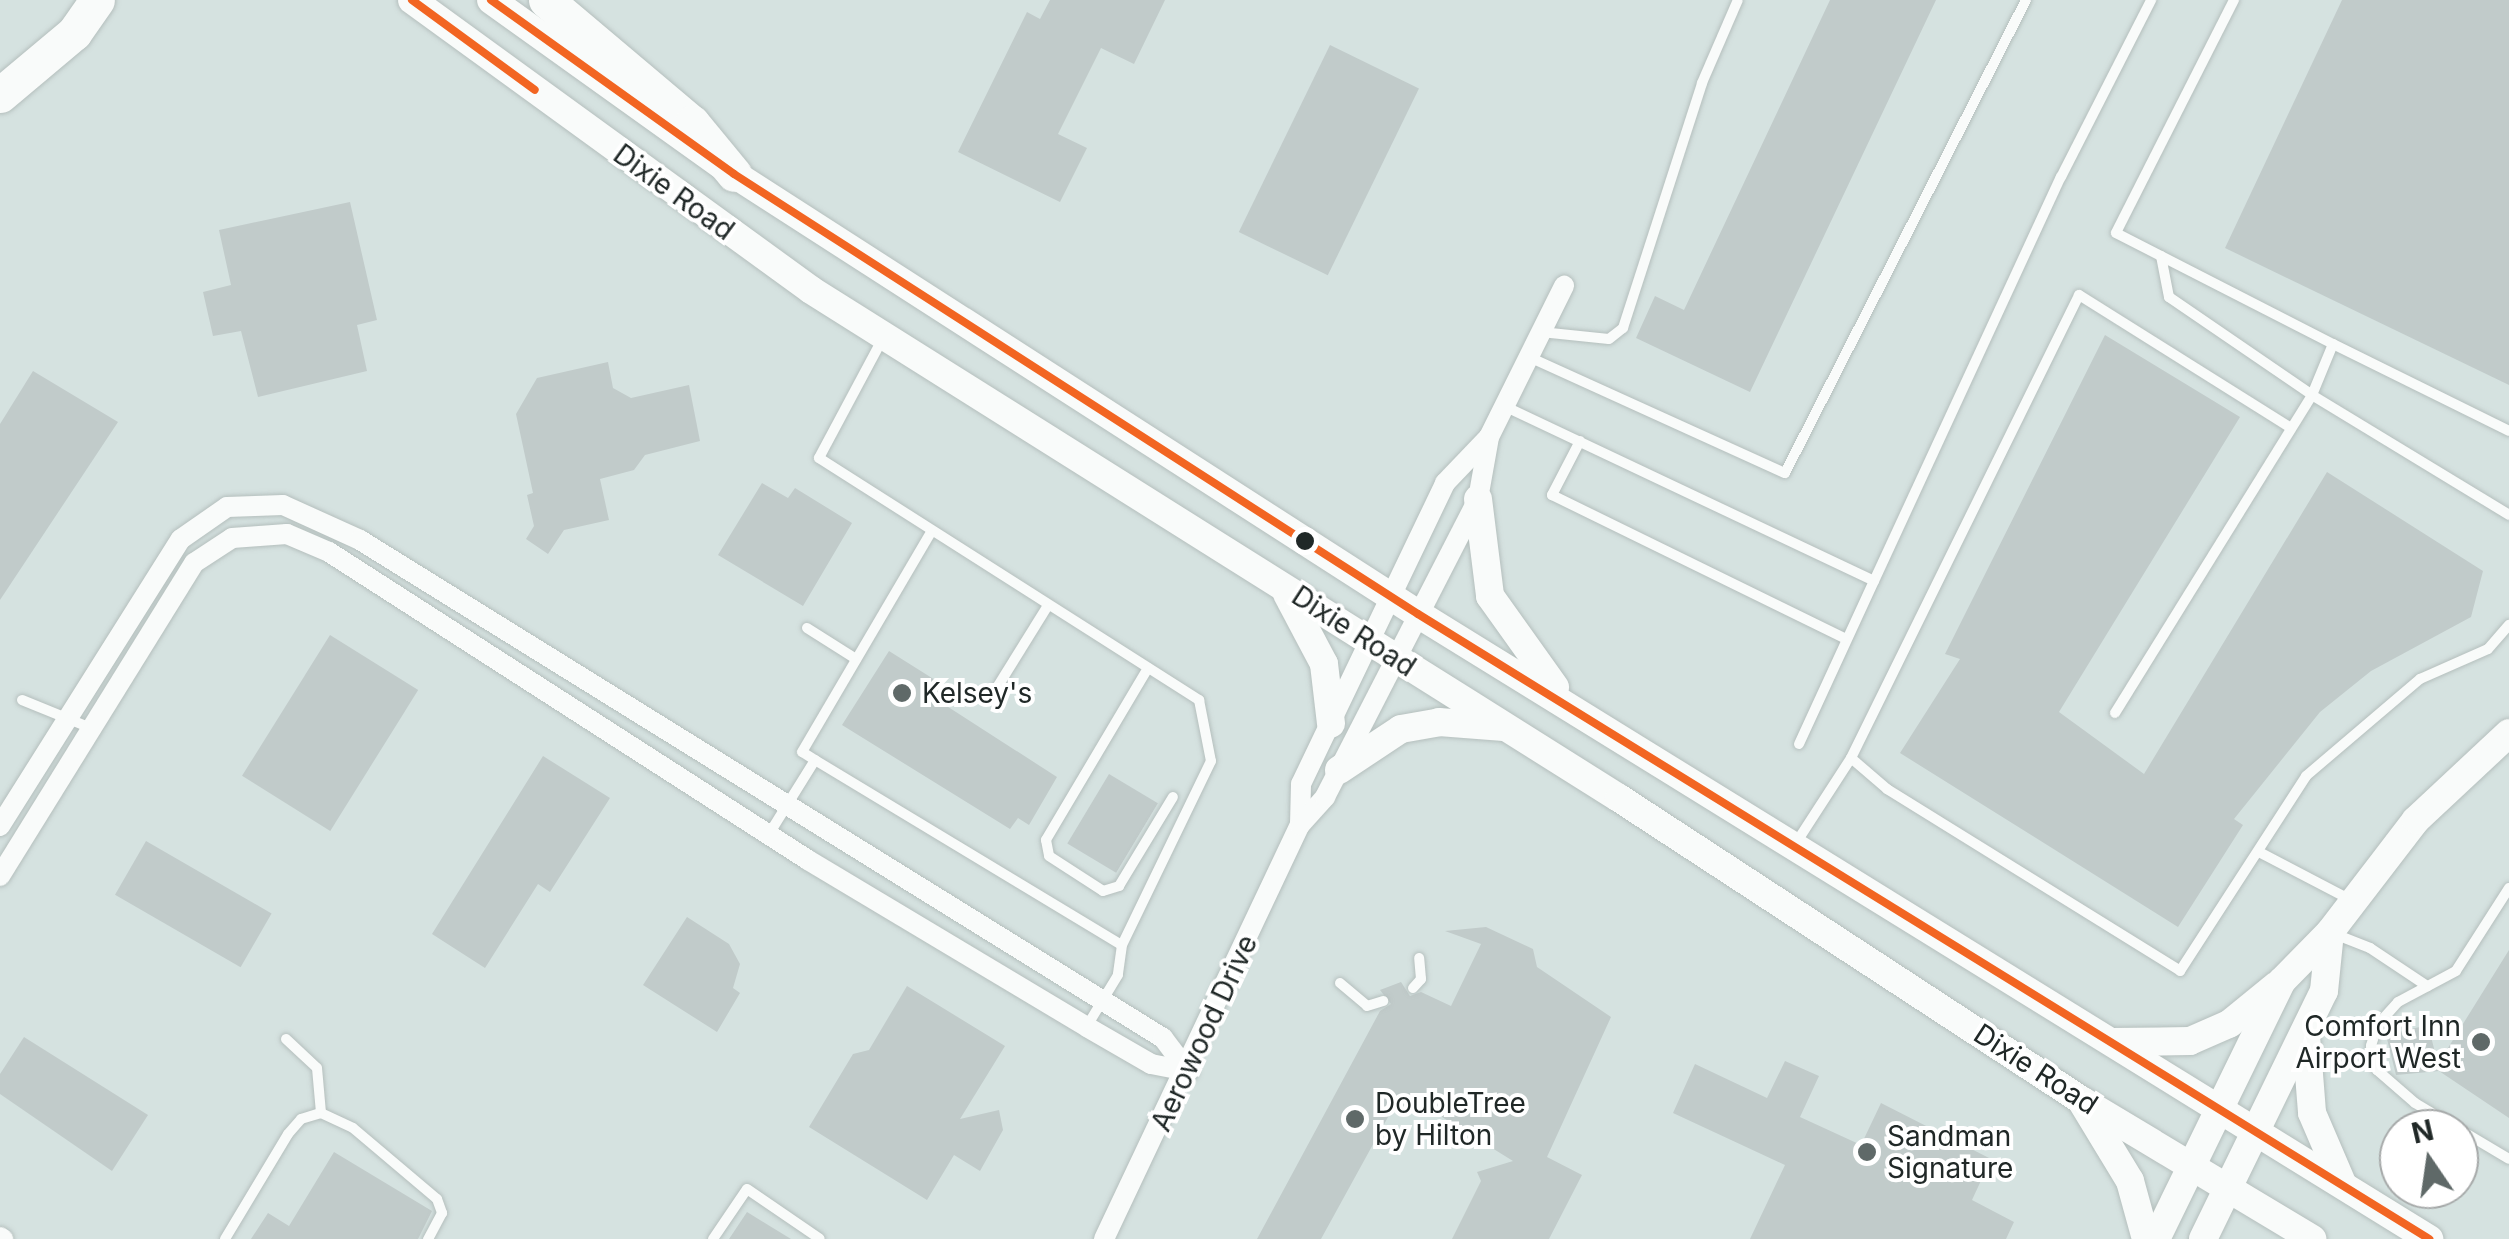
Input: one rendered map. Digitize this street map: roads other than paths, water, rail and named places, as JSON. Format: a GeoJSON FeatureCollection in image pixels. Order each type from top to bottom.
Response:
{"type":"FeatureCollection","features":[{"type":"Feature","properties":{"kind":"highway"},"geometry":{"type":"LineString","coordinates":[[0,95],[74,33],[97,0]]}},
{"type":"Feature","properties":{"kind":"highway"},"geometry":{"type":"LineString","coordinates":[[546,0],[692,123],[734,174]]}},
{"type":"Feature","properties":{"kind":"main road","name":"Dixie Road"},"geometry":{"type":"LineString","coordinates":[[412,0],[811,290],[1507,728],[2081,1100],[2192,1162],[2312,1239]]}},
{"type":"Feature","properties":{"kind":"main road","name":"Dixie Road"},"geometry":{"type":"LineString","coordinates":[[491,0],[734,174],[1418,614],[1569,702],[2429,1239]]}},
{"type":"Feature","properties":{"kind":"main road"},"geometry":{"type":"LineString","coordinates":[[1478,498],[1490,596],[1569,702]]}},
{"type":"Feature","properties":{"kind":"main road"},"geometry":{"type":"LineString","coordinates":[[1280,584],[1315,638],[1327,672],[1331,724]]}},
{"type":"Feature","properties":{"kind":"main road"},"geometry":{"type":"LineString","coordinates":[[1338,770],[1401,729],[1439,722],[1507,728]]}},
{"type":"Feature","properties":{"kind":"main road"},"geometry":{"type":"LineString","coordinates":[[2112,1042],[2190,1041],[2229,1024],[2282,981],[2330,932],[2416,820],[2509,733]]}},
{"type":"Feature","properties":{"kind":"main road"},"geometry":{"type":"LineString","coordinates":[[2203,1239],[2324,991],[2330,932]]}},
{"type":"Feature","properties":{"kind":"main road"},"geometry":{"type":"LineString","coordinates":[[2156,1239],[2282,981]]}},
{"type":"Feature","properties":{"kind":"main road"},"geometry":{"type":"LineString","coordinates":[[2306,1027],[2312,1112],[2342,1183]]}},
{"type":"Feature","properties":{"kind":"main road"},"geometry":{"type":"LineString","coordinates":[[2081,1100],[2130,1181],[2146,1239]]}},
{"type":"Feature","properties":{"kind":"street","name":"Aerowood Drive"},"geometry":{"type":"LineString","coordinates":[[1104,1239],[1188,1071],[1300,825],[1338,770],[1478,498],[1490,437],[1564,286]]}},
{"type":"Feature","properties":{"kind":"street","name":"Aerowood Drive"},"geometry":{"type":"LineString","coordinates":[[1300,825],[1301,784],[1445,483],[1490,437]]}},
{"type":"Feature","properties":{"kind":"street"},"geometry":{"type":"LineString","coordinates":[[0,826],[181,539],[201,520],[236,504],[268,502],[360,540],[784,808],[1163,1038],[1188,1071]]}},
{"type":"Feature","properties":{"kind":"street"},"geometry":{"type":"LineString","coordinates":[[0,876],[187,572],[212,548],[242,535],[276,532],[346,562],[769,834],[1086,1027],[1151,1064],[1188,1071]]}},
{"type":"Feature","properties":{"kind":"lane"},"geometry":{"type":"LineString","coordinates":[[1539,332],[1609,338],[1623,328],[1702,83],[1738,0]]}},
{"type":"Feature","properties":{"kind":"lane"},"geometry":{"type":"LineString","coordinates":[[1528,357],[1785,473],[2026,0]]}},
{"type":"Feature","properties":{"kind":"lane"},"geometry":{"type":"LineString","coordinates":[[1799,744],[2061,178],[2151,0]]}},
{"type":"Feature","properties":{"kind":"lane"},"geometry":{"type":"LineString","coordinates":[[2234,0],[2116,233],[2509,430]]}},
{"type":"Feature","properties":{"kind":"lane"},"geometry":{"type":"LineString","coordinates":[[2162,256],[2169,297],[2312,395],[2509,516]]}},
{"type":"Feature","properties":{"kind":"lane"},"geometry":{"type":"LineString","coordinates":[[1796,844],[1851,758],[2079,294],[2291,428]]}},
{"type":"Feature","properties":{"kind":"lane"},"geometry":{"type":"LineString","coordinates":[[884,336],[820,458],[886,496],[930,534],[1199,700],[1211,762],[1122,945],[1118,975],[1086,1027]]}},
{"type":"Feature","properties":{"kind":"lane"},"geometry":{"type":"LineString","coordinates":[[2115,713],[2312,395],[2333,344]]}},
{"type":"Feature","properties":{"kind":"lane"},"geometry":{"type":"LineString","coordinates":[[1504,406],[1874,582]]}},
{"type":"Feature","properties":{"kind":"lane"},"geometry":{"type":"LineString","coordinates":[[1580,441],[1552,495],[1846,640]]}},
{"type":"Feature","properties":{"kind":"lane"},"geometry":{"type":"LineString","coordinates":[[930,534],[802,752],[1122,945]]}},
{"type":"Feature","properties":{"kind":"lane"},"geometry":{"type":"LineString","coordinates":[[346,562],[360,540]]}},
{"type":"Feature","properties":{"kind":"lane"},"geometry":{"type":"LineString","coordinates":[[992,694],[1047,606]]}},
{"type":"Feature","properties":{"kind":"lane"},"geometry":{"type":"LineString","coordinates":[[1851,758],[1887,788],[2180,971],[2306,776],[2352,730],[2420,678],[2488,648],[2509,626]]}},
{"type":"Feature","properties":{"kind":"lane"},"geometry":{"type":"LineString","coordinates":[[807,628],[856,659]]}},
{"type":"Feature","properties":{"kind":"lane"},"geometry":{"type":"LineString","coordinates":[[1148,668],[1046,840],[1050,856],[1103,892],[1119,886],[1172,796]]}},
{"type":"Feature","properties":{"kind":"lane"},"geometry":{"type":"LineString","coordinates":[[560,700],[576,677]]}},
{"type":"Feature","properties":{"kind":"lane"},"geometry":{"type":"LineString","coordinates":[[22,700],[91,728]]}},
{"type":"Feature","properties":{"kind":"lane"},"geometry":{"type":"LineString","coordinates":[[769,834],[814,760]]}},
{"type":"Feature","properties":{"kind":"lane"},"geometry":{"type":"LineString","coordinates":[[2259,852],[2352,901]]}},
{"type":"Feature","properties":{"kind":"lane"},"geometry":{"type":"LineString","coordinates":[[2509,888],[2456,971],[2427,986],[2378,1024],[2371,1046],[2377,1070],[2415,1102],[2509,1159]]}},
{"type":"Feature","properties":{"kind":"lane"},"geometry":{"type":"LineString","coordinates":[[2330,932],[2370,948],[2427,986]]}},
{"type":"Feature","properties":{"kind":"lane"},"geometry":{"type":"LineString","coordinates":[[1413,988],[1420,978],[1419,958]]}},
{"type":"Feature","properties":{"kind":"lane"},"geometry":{"type":"LineString","coordinates":[[1340,983],[1367,1006],[1383,1001]]}},
{"type":"Feature","properties":{"kind":"lane"},"geometry":{"type":"LineString","coordinates":[[286,1039],[317,1068],[321,1113]]}},
{"type":"Feature","properties":{"kind":"lane"},"geometry":{"type":"LineString","coordinates":[[225,1239],[288,1134],[302,1119],[321,1113],[353,1128],[438,1199],[442,1214],[428,1239]]}},
{"type":"Feature","properties":{"kind":"lane"},"geometry":{"type":"LineString","coordinates":[[713,1239],[747,1189],[820,1239]]}},
{"type":"Feature","properties":{"kind":"place","name":"Kelsey's"},"geometry":{"type":"Point","coordinates":[902,693]}},
{"type":"Feature","properties":{"kind":"place","name":"Comfort Inn Airport West"},"geometry":{"type":"Point","coordinates":[2481,1042]}},
{"type":"Feature","properties":{"kind":"place","name":"DoubleTree by Hilton"},"geometry":{"type":"Point","coordinates":[1355,1119]}},
{"type":"Feature","properties":{"kind":"place","name":"Sandman Signature"},"geometry":{"type":"Point","coordinates":[1867,1152]}}]}
